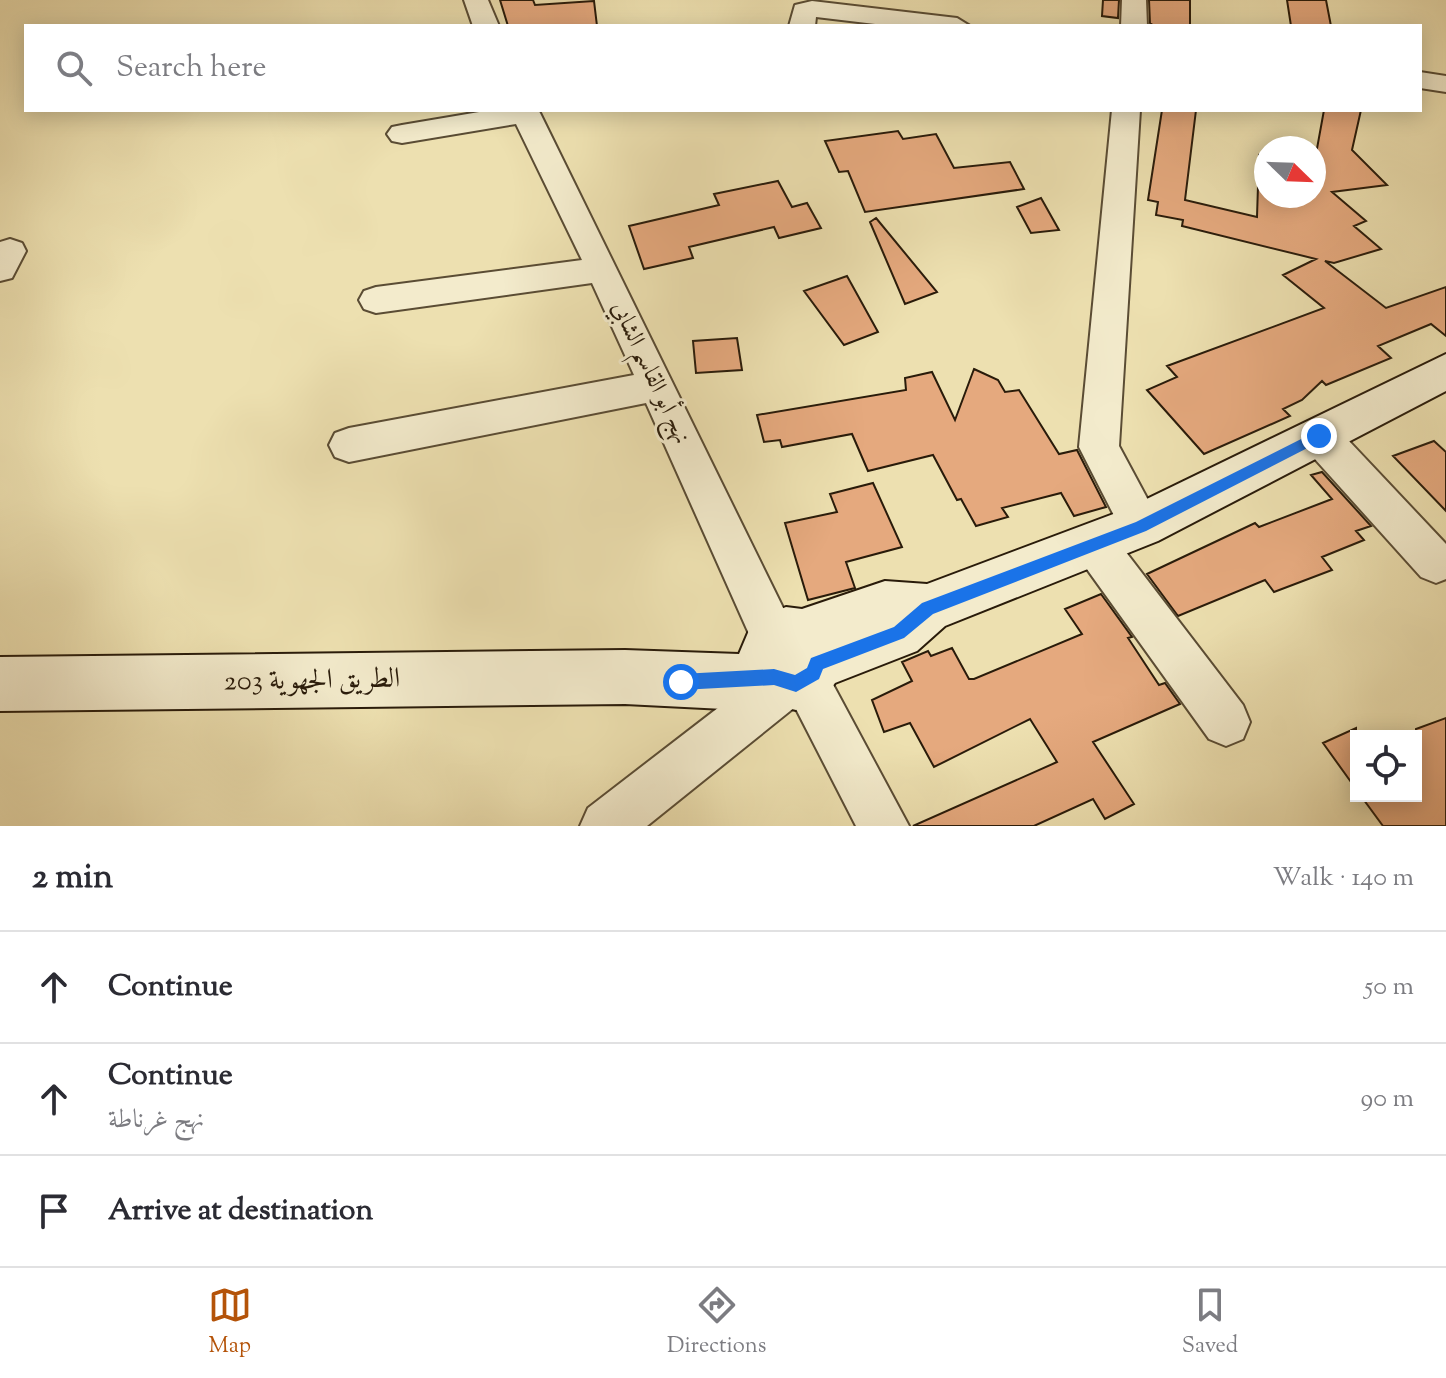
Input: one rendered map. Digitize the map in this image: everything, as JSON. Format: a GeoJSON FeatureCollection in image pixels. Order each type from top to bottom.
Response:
{"type":"FeatureCollection","features":[{"type":"Feature","properties":{"kind":"main road","name":"الطريق الجهوية 203"},"geometry":{"type":"LineString","coordinates":[[0,684],[625,677],[724,682],[789,660],[899,633],[927,609],[1141,526],[1446,371]]}},
{"type":"Feature","properties":{"kind":"street"},"geometry":{"type":"LineString","coordinates":[[476,0],[485,24]]}},
{"type":"Feature","properties":{"kind":"street"},"geometry":{"type":"LineString","coordinates":[[1134,0],[1134,24]]}},
{"type":"Feature","properties":{"kind":"street"},"geometry":{"type":"LineString","coordinates":[[802,24],[804,10],[812,9],[940,24]]}},
{"type":"Feature","properties":{"kind":"street"},"geometry":{"type":"LineString","coordinates":[[1422,80],[1446,84]]}},
{"type":"Feature","properties":{"kind":"street"},"geometry":{"type":"LineString","coordinates":[[402,134],[525,112]]}},
{"type":"Feature","properties":{"kind":"street","name":"نهج أبو القاسم الشابي"},"geometry":{"type":"LineString","coordinates":[[525,112],[789,660],[883,826]]}},
{"type":"Feature","properties":{"kind":"street"},"geometry":{"type":"LineString","coordinates":[[1126,112],[1099,447],[1141,526]]}},
{"type":"Feature","properties":{"kind":"street"},"geometry":{"type":"LineString","coordinates":[[376,300],[603,269]]}},
{"type":"Feature","properties":{"kind":"street"},"geometry":{"type":"LineString","coordinates":[[349,445],[656,386]]}},
{"type":"Feature","properties":{"kind":"street"},"geometry":{"type":"LineString","coordinates":[[1319,436],[1436,563]]}},
{"type":"Feature","properties":{"kind":"street"},"geometry":{"type":"LineString","coordinates":[[1094,544],[1226,722]]}},
{"type":"Feature","properties":{"kind":"street"},"geometry":{"type":"LineString","coordinates":[[606,826],[789,660]]}},
{"type":"Feature","properties":{"kind":"building"},"geometry":{"type":"Polygon","coordinates":[[[500,0],[533,0],[535,5],[594,1],[597,24],[507,24],[500,0]]]}},
{"type":"Feature","properties":{"kind":"building"},"geometry":{"type":"Polygon","coordinates":[[[1103,0],[1119,0],[1118,18],[1102,16],[1103,0]]]}},
{"type":"Feature","properties":{"kind":"building"},"geometry":{"type":"Polygon","coordinates":[[[1149,0],[1190,0],[1190,24],[1150,23],[1149,0]]]}},
{"type":"Feature","properties":{"kind":"building"},"geometry":{"type":"Polygon","coordinates":[[[1287,0],[1326,0],[1331,24],[1291,24],[1287,0]]]}},
{"type":"Feature","properties":{"kind":"building"},"geometry":{"type":"Polygon","coordinates":[[[1162,112],[1196,112],[1185,200],[1257,217],[1257,208],[1326,208],[1326,136],[1319,136],[1324,112],[1361,112],[1352,150],[1387,185],[1332,192],[1366,221],[1354,226],[1381,249],[1334,263],[1325,261],[1386,308],[1446,287],[1446,336],[1431,324],[1378,346],[1391,358],[1326,385],[1322,381],[1302,400],[1283,409],[1290,416],[1204,454],[1147,390],[1177,377],[1167,366],[1324,308],[1283,275],[1316,259],[1182,226],[1183,220],[1156,215],[1158,202],[1148,200],[1162,112]]]}},
{"type":"Feature","properties":{"kind":"building"},"geometry":{"type":"Polygon","coordinates":[[[898,131],[903,139],[936,134],[954,168],[1010,162],[1024,189],[865,212],[848,171],[839,172],[825,141],[898,131]]]}},
{"type":"Feature","properties":{"kind":"building"},"geometry":{"type":"Polygon","coordinates":[[[778,181],[792,207],[807,203],[821,228],[779,238],[774,227],[689,247],[693,258],[644,269],[629,226],[719,205],[714,194],[778,181]]]}},
{"type":"Feature","properties":{"kind":"building"},"geometry":{"type":"Polygon","coordinates":[[[1041,198],[1059,230],[1031,233],[1017,207],[1041,198]]]}},
{"type":"Feature","properties":{"kind":"building"},"geometry":{"type":"Polygon","coordinates":[[[876,218],[937,292],[905,304],[870,222],[876,218]]]}},
{"type":"Feature","properties":{"kind":"building"},"geometry":{"type":"Polygon","coordinates":[[[847,276],[878,332],[844,345],[804,291],[847,276]]]}},
{"type":"Feature","properties":{"kind":"building"},"geometry":{"type":"Polygon","coordinates":[[[737,338],[742,370],[696,373],[693,341],[737,338]]]}},
{"type":"Feature","properties":{"kind":"building"},"geometry":{"type":"Polygon","coordinates":[[[974,369],[998,380],[1005,392],[1019,390],[1059,454],[1077,450],[1106,507],[1074,516],[1061,493],[1002,508],[1008,517],[976,526],[961,499],[957,500],[933,455],[868,471],[852,434],[782,447],[780,440],[764,442],[757,415],[906,390],[905,378],[932,372],[955,420],[974,369]]]}},
{"type":"Feature","properties":{"kind":"building"},"geometry":{"type":"Polygon","coordinates":[[[1434,441],[1446,452],[1446,511],[1393,456],[1434,441]]]}},
{"type":"Feature","properties":{"kind":"building"},"geometry":{"type":"Polygon","coordinates":[[[1322,472],[1371,526],[1356,531],[1364,540],[1322,557],[1332,570],[1274,592],[1265,580],[1178,616],[1147,574],[1255,523],[1259,527],[1332,499],[1311,475],[1322,472]]]}},
{"type":"Feature","properties":{"kind":"building"},"geometry":{"type":"Polygon","coordinates":[[[873,483],[902,547],[846,562],[855,588],[808,600],[785,523],[837,512],[830,494],[873,483]]]}},
{"type":"Feature","properties":{"kind":"building"},"geometry":{"type":"Polygon","coordinates":[[[1101,594],[1132,637],[1128,638],[1159,685],[1165,683],[1180,704],[1093,742],[1134,804],[1105,819],[1093,799],[1034,826],[913,826],[1057,762],[1030,719],[934,767],[910,723],[884,732],[872,700],[912,681],[902,662],[928,651],[931,656],[952,648],[969,679],[974,679],[1082,634],[1065,609],[1101,594]]]}},
{"type":"Feature","properties":{"kind":"building"},"geometry":{"type":"Polygon","coordinates":[[[1446,718],[1446,826],[1383,826],[1365,802],[1422,802],[1422,730],[1416,729],[1446,718]]]}},
{"type":"Feature","properties":{"kind":"building"},"geometry":{"type":"Polygon","coordinates":[[[1350,731],[1350,781],[1323,743],[1350,731]]]}},
{"type":"Feature","properties":{"kind":"route"},"geometry":{"type":"LineString","coordinates":[[681,682],[774,677],[796,684],[806,680],[817,663],[899,633],[927,609],[1141,526],[1319,436]]}}]}
